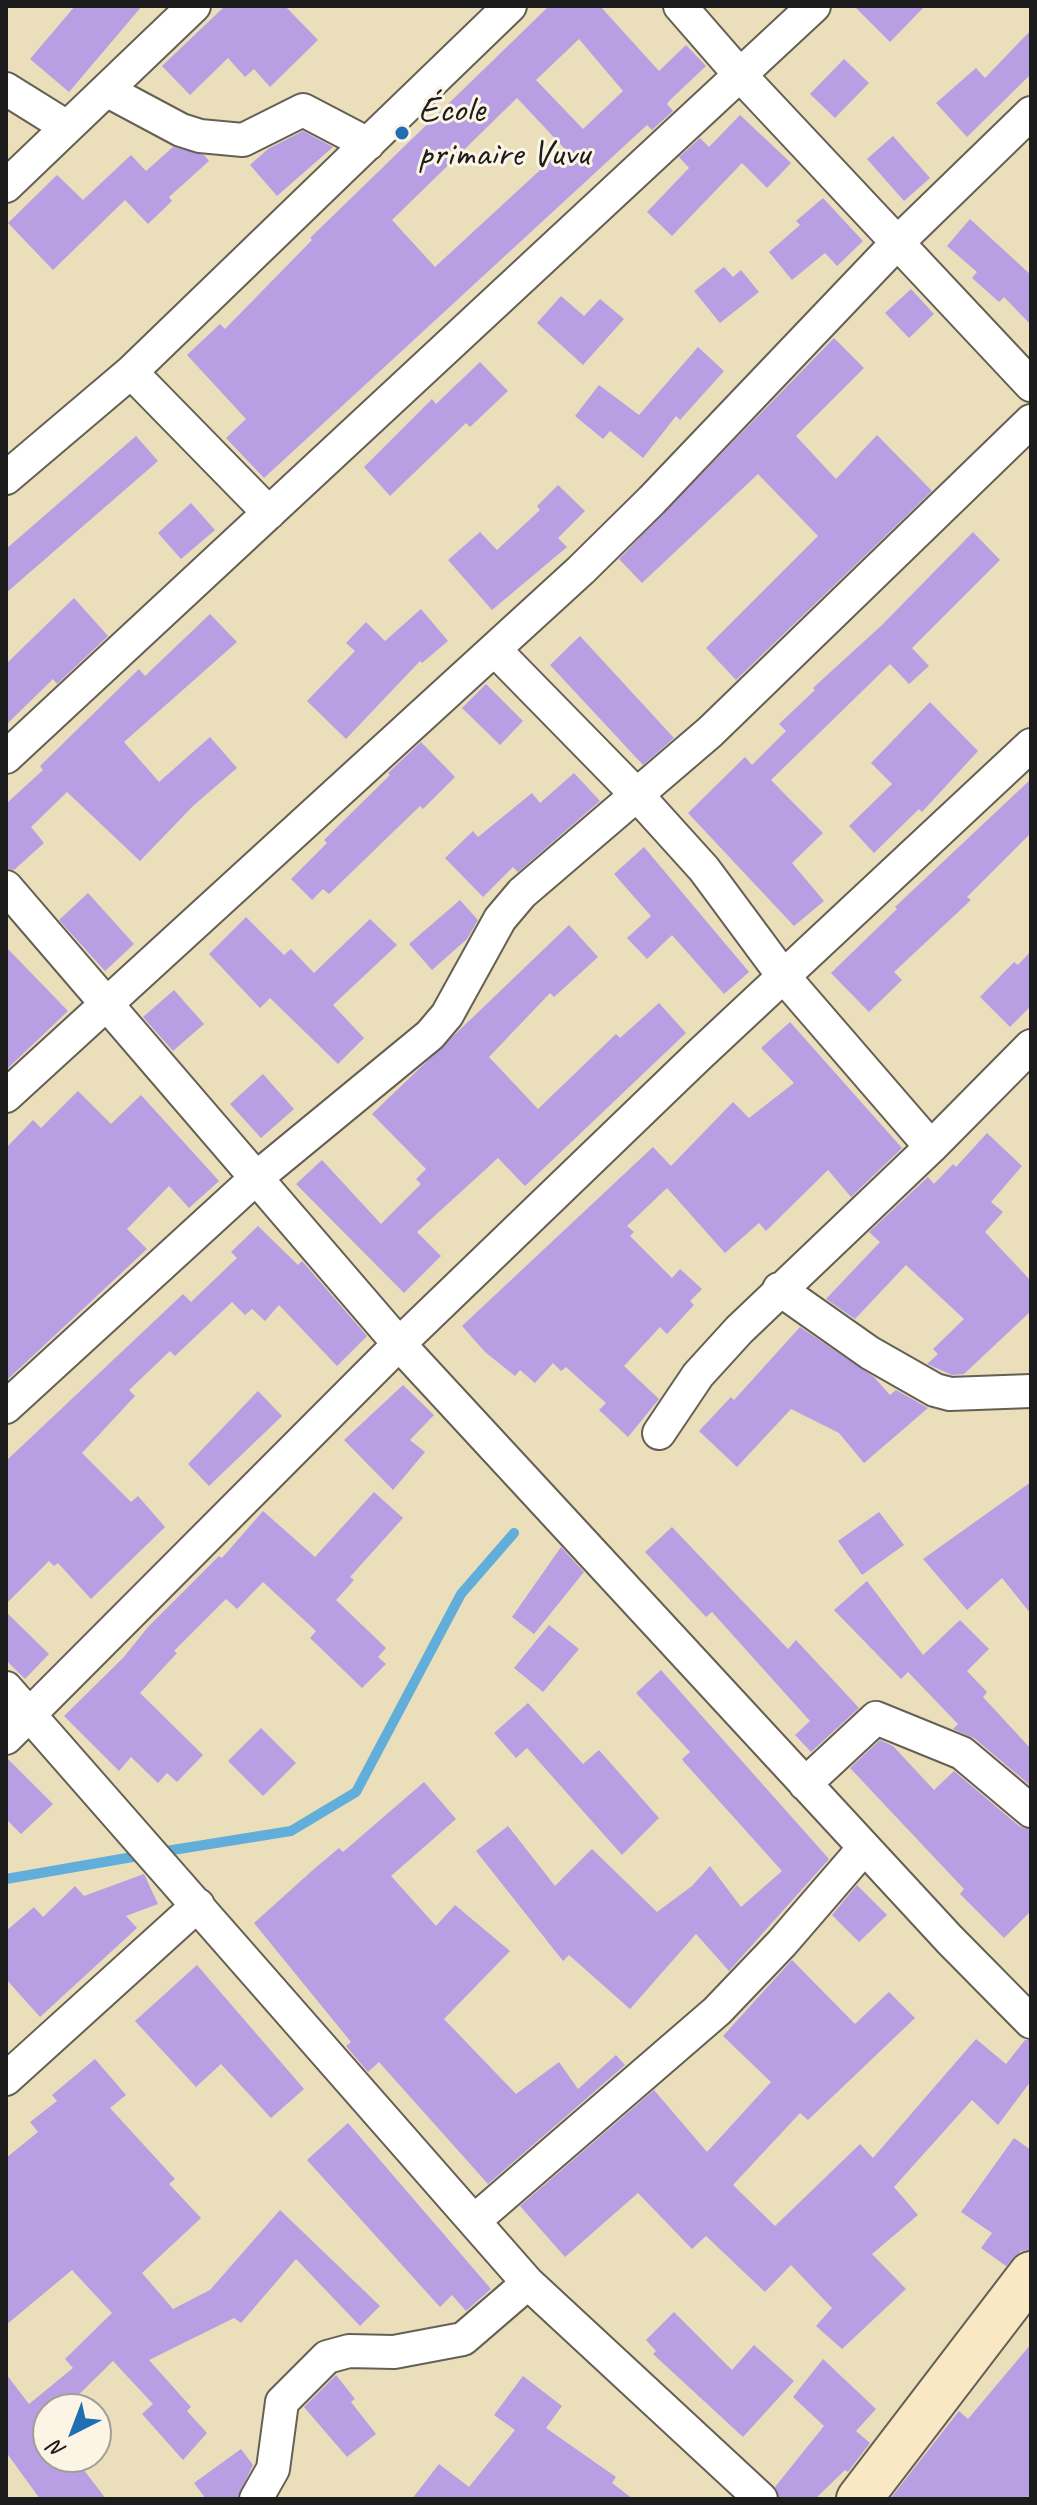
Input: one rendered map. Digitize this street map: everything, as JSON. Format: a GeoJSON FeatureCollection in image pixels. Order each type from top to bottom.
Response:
{"type":"FeatureCollection","features":[{"type":"Feature","properties":{"kind":"street"},"geometry":{"type":"LineString","coordinates":[[6,186],[194,6]]}},
{"type":"Feature","properties":{"kind":"street"},"geometry":{"type":"LineString","coordinates":[[6,478],[131,372],[510,6]]}},
{"type":"Feature","properties":{"kind":"street"},"geometry":{"type":"LineString","coordinates":[[680,6],[741,76],[1031,385]]}},
{"type":"Feature","properties":{"kind":"street"},"geometry":{"type":"LineString","coordinates":[[6,757],[814,6]]}},
{"type":"Feature","properties":{"kind":"street"},"geometry":{"type":"LineString","coordinates":[[6,89],[67,127]]}},
{"type":"Feature","properties":{"kind":"street"},"geometry":{"type":"LineString","coordinates":[[108,91],[181,130],[200,136],[243,140],[303,110],[368,144]]}},
{"type":"Feature","properties":{"kind":"street"},"geometry":{"type":"LineString","coordinates":[[6,1096],[495,650],[652,500],[897,243],[1031,113]]}},
{"type":"Feature","properties":{"kind":"street"},"geometry":{"type":"LineString","coordinates":[[131,372],[269,513]]}},
{"type":"Feature","properties":{"kind":"street"},"geometry":{"type":"LineString","coordinates":[[6,1407],[255,1179],[430,1035],[447,1015],[500,919],[522,893],[710,732],[1031,421]]}},
{"type":"Feature","properties":{"kind":"street"},"geometry":{"type":"LineString","coordinates":[[495,650],[638,796],[704,869],[784,977],[931,1147]]}},
{"type":"Feature","properties":{"kind":"street"},"geometry":{"type":"LineString","coordinates":[[6,1738],[313,1426],[1031,745]]}},
{"type":"Feature","properties":{"kind":"street"},"geometry":{"type":"LineString","coordinates":[[6,887],[399,1344],[999,1993],[1031,2022]]}},
{"type":"Feature","properties":{"kind":"street"},"geometry":{"type":"LineString","coordinates":[[659,1433],[698,1375],[779,1289],[931,1147],[1031,1046]]}},
{"type":"Feature","properties":{"kind":"street"},"geometry":{"type":"LineString","coordinates":[[779,1289],[870,1353],[935,1390],[950,1394],[1031,1391]]}},
{"type":"Feature","properties":{"kind":"street"},"geometry":{"type":"LineString","coordinates":[[6,1688],[528,2283],[761,2499]]}},
{"type":"Feature","properties":{"kind":"street"},"geometry":{"type":"LineString","coordinates":[[805,1784],[876,1718],[962,1753],[1031,1811]]}},
{"type":"Feature","properties":{"kind":"street"},"geometry":{"type":"LineString","coordinates":[[474,2221],[717,2011],[782,1943],[864,1848]]}},
{"type":"Feature","properties":{"kind":"street"},"geometry":{"type":"LineString","coordinates":[[6,2079],[198,1905]]}},
{"type":"Feature","properties":{"kind":"street"},"geometry":{"type":"LineString","coordinates":[[859,2499],[1031,2274]]}},
{"type":"Feature","properties":{"kind":"street"},"geometry":{"type":"LineString","coordinates":[[256,2499],[273,2469],[282,2402],[327,2357],[349,2351],[394,2352],[463,2339],[528,2283]]}},
{"type":"Feature","properties":{"kind":"building"},"geometry":{"type":"Polygon","coordinates":[[[75,6],[142,6],[69,92],[30,59],[75,6]]]}},
{"type":"Feature","properties":{"kind":"building"},"geometry":{"type":"Polygon","coordinates":[[[225,6],[285,6],[318,40],[270,87],[254,69],[245,77],[228,58],[190,95],[162,66],[225,6]]]}},
{"type":"Feature","properties":{"kind":"building"},"geometry":{"type":"Polygon","coordinates":[[[549,6],[600,6],[659,71],[686,45],[706,66],[669,101],[667,104],[673,111],[652,130],[647,125],[264,478],[226,438],[246,419],[187,355],[220,324],[225,329],[312,240],[310,238],[549,6]],[[579,39],[536,80],[583,129],[623,91],[579,39]],[[517,98],[392,220],[435,267],[564,148],[517,98]]]}},
{"type":"Feature","properties":{"kind":"building"},"geometry":{"type":"Polygon","coordinates":[[[854,6],[925,6],[890,42],[854,6]]]}},
{"type":"Feature","properties":{"kind":"building"},"geometry":{"type":"Polygon","coordinates":[[[1031,30],[1031,74],[967,137],[936,103],[976,68],[985,78],[1031,30]]]}},
{"type":"Feature","properties":{"kind":"building"},"geometry":{"type":"Polygon","coordinates":[[[844,59],[869,83],[835,118],[810,94],[844,59]]]}},
{"type":"Feature","properties":{"kind":"building"},"geometry":{"type":"Polygon","coordinates":[[[740,115],[791,163],[767,188],[742,163],[672,236],[647,212],[689,168],[679,157],[700,138],[709,147],[740,115]]]}},
{"type":"Feature","properties":{"kind":"building"},"geometry":{"type":"Polygon","coordinates":[[[303,131],[333,147],[277,196],[250,165],[268,149],[303,131]]]}},
{"type":"Feature","properties":{"kind":"building"},"geometry":{"type":"Polygon","coordinates":[[[893,136],[930,178],[904,201],[867,159],[893,136]]]}},
{"type":"Feature","properties":{"kind":"building"},"geometry":{"type":"Polygon","coordinates":[[[173,147],[204,155],[209,161],[169,197],[172,201],[148,224],[125,200],[53,270],[8,223],[57,175],[83,200],[131,155],[146,171],[173,147]]]}},
{"type":"Feature","properties":{"kind":"building"},"geometry":{"type":"Polygon","coordinates":[[[823,198],[863,241],[837,266],[825,253],[792,280],[769,252],[800,225],[796,221],[823,198]]]}},
{"type":"Feature","properties":{"kind":"building"},"geometry":{"type":"Polygon","coordinates":[[[970,219],[1031,275],[1031,325],[1004,297],[999,302],[972,278],[977,272],[947,246],[970,219]]]}},
{"type":"Feature","properties":{"kind":"building"},"geometry":{"type":"Polygon","coordinates":[[[724,267],[733,277],[741,270],[759,292],[720,323],[694,291],[724,267]]]}},
{"type":"Feature","properties":{"kind":"building"},"geometry":{"type":"Polygon","coordinates":[[[911,289],[934,314],[909,338],[885,313],[911,289]]]}},
{"type":"Feature","properties":{"kind":"building"},"geometry":{"type":"Polygon","coordinates":[[[561,296],[584,316],[600,299],[624,319],[583,365],[537,323],[561,296]]]}},
{"type":"Feature","properties":{"kind":"building"},"geometry":{"type":"Polygon","coordinates":[[[834,338],[864,368],[796,436],[836,479],[877,435],[932,491],[736,680],[706,648],[818,536],[758,474],[642,583],[619,559],[834,338]]]}},
{"type":"Feature","properties":{"kind":"building"},"geometry":{"type":"Polygon","coordinates":[[[698,347],[724,371],[680,420],[676,416],[643,458],[610,431],[603,439],[575,416],[599,385],[639,415],[698,347]]]}},
{"type":"Feature","properties":{"kind":"building"},"geometry":{"type":"Polygon","coordinates":[[[480,362],[508,391],[470,427],[466,423],[390,496],[364,467],[432,399],[436,404],[480,362]]]}},
{"type":"Feature","properties":{"kind":"building"},"geometry":{"type":"Polygon","coordinates":[[[136,436],[158,461],[6,593],[6,549],[136,436]]]}},
{"type":"Feature","properties":{"kind":"building"},"geometry":{"type":"Polygon","coordinates":[[[558,485],[585,511],[558,538],[567,547],[492,610],[448,560],[480,532],[497,550],[540,510],[537,506],[558,485]]]}},
{"type":"Feature","properties":{"kind":"building"},"geometry":{"type":"Polygon","coordinates":[[[191,503],[215,530],[181,559],[158,533],[191,503]]]}},
{"type":"Feature","properties":{"kind":"building"},"geometry":{"type":"Polygon","coordinates":[[[973,532],[1000,560],[912,648],[929,666],[909,684],[890,664],[771,780],[823,833],[792,863],[824,901],[794,926],[688,813],[745,757],[752,765],[786,731],[779,724],[815,690],[813,688],[882,625],[973,532]]]}},
{"type":"Feature","properties":{"kind":"building"},"geometry":{"type":"Polygon","coordinates":[[[74,598],[108,636],[57,684],[53,679],[6,725],[6,664],[74,598]]]}},
{"type":"Feature","properties":{"kind":"building"},"geometry":{"type":"Polygon","coordinates":[[[421,609],[448,641],[422,663],[420,661],[346,739],[307,701],[355,651],[346,643],[366,622],[385,641],[421,609]]]}},
{"type":"Feature","properties":{"kind":"building"},"geometry":{"type":"Polygon","coordinates":[[[210,614],[237,642],[124,742],[159,782],[210,737],[237,768],[193,806],[140,861],[67,792],[31,827],[44,843],[14,870],[6,868],[6,800],[8,802],[43,770],[40,766],[139,669],[145,676],[210,614]]]}},
{"type":"Feature","properties":{"kind":"building"},"geometry":{"type":"Polygon","coordinates":[[[580,636],[674,738],[643,765],[550,665],[580,636]]]}},
{"type":"Feature","properties":{"kind":"building"},"geometry":{"type":"Polygon","coordinates":[[[486,684],[523,721],[500,745],[462,708],[486,684]]]}},
{"type":"Feature","properties":{"kind":"building"},"geometry":{"type":"Polygon","coordinates":[[[930,702],[978,751],[922,812],[919,809],[874,853],[849,826],[892,784],[871,763],[930,702]]]}},
{"type":"Feature","properties":{"kind":"building"},"geometry":{"type":"Polygon","coordinates":[[[421,742],[455,777],[423,809],[420,806],[329,894],[323,889],[312,900],[291,879],[327,843],[324,840],[421,742]]]}},
{"type":"Feature","properties":{"kind":"building"},"geometry":{"type":"Polygon","coordinates":[[[574,773],[600,801],[518,872],[513,867],[483,897],[445,858],[473,831],[478,837],[532,793],[540,803],[574,773]]]}},
{"type":"Feature","properties":{"kind":"building"},"geometry":{"type":"Polygon","coordinates":[[[1031,779],[1031,833],[967,897],[971,900],[894,972],[902,980],[869,1012],[831,973],[897,909],[895,907],[1031,779]]]}},
{"type":"Feature","properties":{"kind":"building"},"geometry":{"type":"Polygon","coordinates":[[[644,847],[749,972],[724,994],[672,935],[647,959],[627,938],[651,916],[614,874],[644,847]]]}},
{"type":"Feature","properties":{"kind":"building"},"geometry":{"type":"Polygon","coordinates":[[[88,893],[134,944],[105,971],[59,920],[88,893]]]}},
{"type":"Feature","properties":{"kind":"building"},"geometry":{"type":"Polygon","coordinates":[[[460,900],[478,920],[467,939],[432,970],[409,944],[460,900]]]}},
{"type":"Feature","properties":{"kind":"building"},"geometry":{"type":"Polygon","coordinates":[[[246,917],[284,955],[291,949],[314,973],[370,919],[397,945],[333,1005],[364,1038],[338,1064],[270,998],[260,1008],[209,954],[246,917]]]}},
{"type":"Feature","properties":{"kind":"building"},"geometry":{"type":"Polygon","coordinates":[[[569,925],[598,957],[554,997],[550,993],[489,1057],[538,1109],[616,1034],[620,1038],[659,1003],[686,1033],[525,1186],[498,1158],[417,1232],[441,1256],[404,1293],[296,1184],[322,1160],[381,1224],[421,1184],[416,1179],[426,1169],[372,1114],[569,925]]]}},
{"type":"Feature","properties":{"kind":"building"},"geometry":{"type":"Polygon","coordinates":[[[6,947],[68,1011],[6,1070],[6,947]]]}},
{"type":"Feature","properties":{"kind":"building"},"geometry":{"type":"Polygon","coordinates":[[[1031,951],[1031,1006],[1010,1027],[980,997],[1014,962],[1018,965],[1031,951]]]}},
{"type":"Feature","properties":{"kind":"building"},"geometry":{"type":"Polygon","coordinates":[[[174,990],[204,1024],[173,1051],[143,1017],[174,990]]]}},
{"type":"Feature","properties":{"kind":"building"},"geometry":{"type":"Polygon","coordinates":[[[790,1022],[902,1148],[851,1197],[828,1170],[766,1231],[759,1223],[725,1253],[667,1188],[627,1226],[634,1232],[630,1236],[672,1278],[680,1269],[702,1289],[690,1301],[694,1305],[667,1334],[660,1327],[624,1366],[659,1399],[628,1437],[599,1410],[606,1403],[566,1367],[561,1371],[553,1363],[535,1383],[520,1370],[515,1376],[485,1352],[462,1326],[653,1147],[671,1166],[733,1102],[749,1118],[794,1083],[761,1048],[790,1022]]]}},
{"type":"Feature","properties":{"kind":"building"},"geometry":{"type":"Polygon","coordinates":[[[263,1074],[294,1109],[261,1138],[230,1104],[263,1074]]]}},
{"type":"Feature","properties":{"kind":"building"},"geometry":{"type":"Polygon","coordinates":[[[78,1091],[111,1124],[141,1095],[219,1181],[189,1208],[169,1186],[127,1229],[147,1249],[6,1381],[6,1148],[33,1120],[41,1128],[78,1091]]]}},
{"type":"Feature","properties":{"kind":"building"},"geometry":{"type":"Polygon","coordinates":[[[987,1133],[1022,1166],[991,1202],[1003,1212],[985,1232],[1031,1281],[1031,1311],[964,1374],[952,1375],[927,1364],[938,1354],[933,1349],[964,1319],[906,1265],[855,1319],[826,1299],[880,1242],[869,1232],[928,1177],[934,1184],[953,1164],[956,1167],[987,1133]]]}},
{"type":"Feature","properties":{"kind":"building"},"geometry":{"type":"Polygon","coordinates":[[[258,1226],[298,1265],[302,1261],[367,1336],[337,1366],[279,1305],[265,1321],[252,1309],[245,1315],[232,1302],[175,1356],[170,1351],[129,1390],[135,1396],[82,1453],[131,1502],[138,1496],[165,1527],[91,1599],[58,1563],[54,1566],[49,1561],[6,1604],[6,1461],[183,1294],[191,1302],[237,1258],[231,1252],[258,1226]]]}},
{"type":"Feature","properties":{"kind":"building"},"geometry":{"type":"Polygon","coordinates":[[[800,1327],[874,1377],[890,1395],[896,1390],[928,1408],[864,1463],[839,1433],[791,1409],[737,1467],[699,1431],[731,1397],[734,1400],[800,1327]]]}},
{"type":"Feature","properties":{"kind":"building"},"geometry":{"type":"Polygon","coordinates":[[[403,1385],[434,1415],[410,1440],[425,1452],[393,1490],[344,1440],[403,1385]]]}},
{"type":"Feature","properties":{"kind":"building"},"geometry":{"type":"Polygon","coordinates":[[[258,1391],[282,1416],[209,1486],[188,1464],[258,1391]]]}},
{"type":"Feature","properties":{"kind":"building"},"geometry":{"type":"Polygon","coordinates":[[[1031,1482],[1031,1614],[1002,1578],[967,1610],[923,1559],[1031,1482]]]}},
{"type":"Feature","properties":{"kind":"building"},"geometry":{"type":"Polygon","coordinates":[[[374,1492],[403,1518],[350,1577],[354,1580],[336,1600],[386,1648],[378,1657],[386,1664],[362,1688],[310,1638],[316,1631],[263,1582],[237,1609],[226,1599],[174,1651],[177,1653],[140,1693],[203,1755],[177,1782],[167,1773],[158,1783],[131,1757],[119,1771],[64,1716],[219,1556],[222,1558],[263,1511],[315,1557],[374,1492]]]}},
{"type":"Feature","properties":{"kind":"building"},"geometry":{"type":"Polygon","coordinates":[[[879,1512],[904,1545],[862,1575],[838,1541],[879,1512]]]}},
{"type":"Feature","properties":{"kind":"building"},"geometry":{"type":"Polygon","coordinates":[[[672,1527],[788,1649],[796,1640],[859,1708],[811,1752],[795,1735],[810,1721],[712,1612],[706,1617],[645,1552],[672,1527]]]}},
{"type":"Feature","properties":{"kind":"building"},"geometry":{"type":"Polygon","coordinates":[[[561,1547],[584,1572],[534,1634],[512,1617],[561,1547]]]}},
{"type":"Feature","properties":{"kind":"building"},"geometry":{"type":"Polygon","coordinates":[[[867,1581],[923,1655],[960,1620],[989,1649],[967,1671],[987,1692],[983,1697],[1031,1749],[1031,1786],[974,1738],[953,1729],[958,1724],[908,1672],[901,1679],[834,1610],[867,1581]]]}},
{"type":"Feature","properties":{"kind":"building"},"geometry":{"type":"Polygon","coordinates":[[[6,1612],[49,1654],[25,1679],[6,1660],[6,1612]]]}},
{"type":"Feature","properties":{"kind":"building"},"geometry":{"type":"Polygon","coordinates":[[[549,1625],[579,1649],[543,1692],[514,1668],[549,1625]]]}},
{"type":"Feature","properties":{"kind":"building"},"geometry":{"type":"Polygon","coordinates":[[[661,1670],[829,1859],[729,1971],[696,1934],[630,2009],[569,1955],[563,1961],[476,1851],[508,1826],[555,1886],[592,1849],[657,1912],[692,1886],[710,1866],[741,1907],[782,1871],[684,1762],[682,1759],[690,1752],[636,1693],[661,1670]]]}},
{"type":"Feature","properties":{"kind":"building"},"geometry":{"type":"Polygon","coordinates":[[[528,1703],[583,1764],[599,1750],[659,1818],[622,1855],[527,1748],[516,1758],[494,1733],[528,1703]]]}},
{"type":"Feature","properties":{"kind":"building"},"geometry":{"type":"Polygon","coordinates":[[[261,1728],[296,1763],[263,1796],[228,1761],[261,1728]]]}},
{"type":"Feature","properties":{"kind":"building"},"geometry":{"type":"Polygon","coordinates":[[[880,1740],[893,1746],[934,1790],[954,1771],[1019,1826],[1031,1830],[1031,1911],[1004,1938],[960,1894],[964,1889],[850,1768],[880,1740]]]}},
{"type":"Feature","properties":{"kind":"building"},"geometry":{"type":"Polygon","coordinates":[[[6,1757],[53,1804],[21,1834],[6,1819],[6,1757]]]}},
{"type":"Feature","properties":{"kind":"building"},"geometry":{"type":"Polygon","coordinates":[[[424,1782],[456,1819],[391,1876],[436,1926],[455,1905],[510,1951],[444,2019],[516,2094],[559,2062],[578,2089],[616,2055],[625,2065],[488,2184],[379,2062],[368,2072],[346,2046],[351,2042],[254,1923],[339,1848],[343,1852],[424,1782]]]}},
{"type":"Feature","properties":{"kind":"building"},"geometry":{"type":"Polygon","coordinates":[[[144,1874],[158,1904],[126,1916],[137,1928],[40,2017],[6,1979],[6,1931],[34,1907],[43,1917],[75,1886],[84,1896],[144,1874]]]}},
{"type":"Feature","properties":{"kind":"building"},"geometry":{"type":"Polygon","coordinates":[[[857,1885],[887,1915],[859,1942],[832,1915],[857,1885]]]}},
{"type":"Feature","properties":{"kind":"building"},"geometry":{"type":"Polygon","coordinates":[[[792,1960],[855,2024],[889,1992],[915,2018],[808,2120],[800,2113],[733,2185],[775,2226],[860,2144],[873,2158],[976,2039],[1006,2064],[1025,2040],[1031,2040],[1031,2081],[998,2125],[972,2100],[894,2187],[918,2215],[872,2254],[906,2289],[842,2349],[816,2326],[832,2308],[791,2265],[765,2292],[706,2236],[692,2249],[638,2193],[565,2257],[520,2206],[654,2090],[707,2152],[771,2082],[723,2036],[792,1960]]]}},
{"type":"Feature","properties":{"kind":"building"},"geometry":{"type":"Polygon","coordinates":[[[197,1965],[304,2089],[271,2118],[221,2064],[196,2087],[135,2021],[197,1965]]]}},
{"type":"Feature","properties":{"kind":"building"},"geometry":{"type":"Polygon","coordinates":[[[95,2059],[126,2095],[110,2108],[175,2179],[169,2184],[201,2218],[142,2273],[173,2309],[210,2290],[280,2210],[380,2306],[360,2326],[296,2259],[241,2323],[234,2318],[149,2360],[191,2407],[187,2411],[207,2433],[183,2460],[142,2414],[153,2404],[113,2361],[80,2393],[42,2393],[73,2368],[65,2359],[112,2313],[72,2270],[6,2325],[6,2158],[38,2132],[30,2122],[57,2101],[52,2095],[95,2059]]]}},
{"type":"Feature","properties":{"kind":"building"},"geometry":{"type":"Polygon","coordinates":[[[348,2123],[491,2289],[466,2311],[452,2295],[440,2307],[307,2160],[348,2123]]]}},
{"type":"Feature","properties":{"kind":"building"},"geometry":{"type":"Polygon","coordinates":[[[1014,2138],[1031,2150],[1031,2250],[1021,2251],[1006,2266],[981,2248],[992,2233],[961,2212],[1014,2138]]]}},
{"type":"Feature","properties":{"kind":"building"},"geometry":{"type":"Polygon","coordinates":[[[674,2312],[732,2370],[754,2345],[794,2381],[743,2437],[653,2354],[656,2351],[646,2340],[674,2312]]]}},
{"type":"Feature","properties":{"kind":"building"},"geometry":{"type":"Polygon","coordinates":[[[1031,2344],[1031,2499],[890,2499],[959,2411],[968,2419],[1031,2344]]]}},
{"type":"Feature","properties":{"kind":"building"},"geometry":{"type":"Polygon","coordinates":[[[823,2359],[876,2409],[856,2431],[870,2443],[848,2472],[845,2470],[815,2499],[779,2499],[775,2487],[824,2426],[793,2397],[823,2359]]]}},
{"type":"Feature","properties":{"kind":"building"},"geometry":{"type":"Polygon","coordinates":[[[6,2374],[29,2404],[32,2402],[32,2473],[86,2473],[106,2499],[40,2499],[6,2452],[6,2374]]]}},
{"type":"Feature","properties":{"kind":"building"},"geometry":{"type":"Polygon","coordinates":[[[336,2375],[355,2399],[351,2402],[376,2434],[347,2457],[304,2407],[336,2375]]]}},
{"type":"Feature","properties":{"kind":"building"},"geometry":{"type":"Polygon","coordinates":[[[523,2376],[562,2406],[546,2428],[616,2477],[612,2483],[633,2499],[412,2499],[439,2464],[469,2487],[515,2430],[494,2415],[523,2376]]]}},
{"type":"Feature","properties":{"kind":"building"},"geometry":{"type":"Polygon","coordinates":[[[241,2449],[253,2465],[237,2499],[206,2499],[194,2483],[241,2449]]]}},
{"type":"Feature","properties":{"kind":"waterway"},"geometry":{"type":"LineString","coordinates":[[160,1852],[291,1831],[356,1792],[461,1594],[514,1533]]}},
{"type":"Feature","properties":{"kind":"waterway"},"geometry":{"type":"LineString","coordinates":[[6,1879],[144,1855]]}},
{"type":"Feature","properties":{"kind":"place","name":"École primaire Vuvu"},"geometry":{"type":"Point","coordinates":[402,133]}}]}
